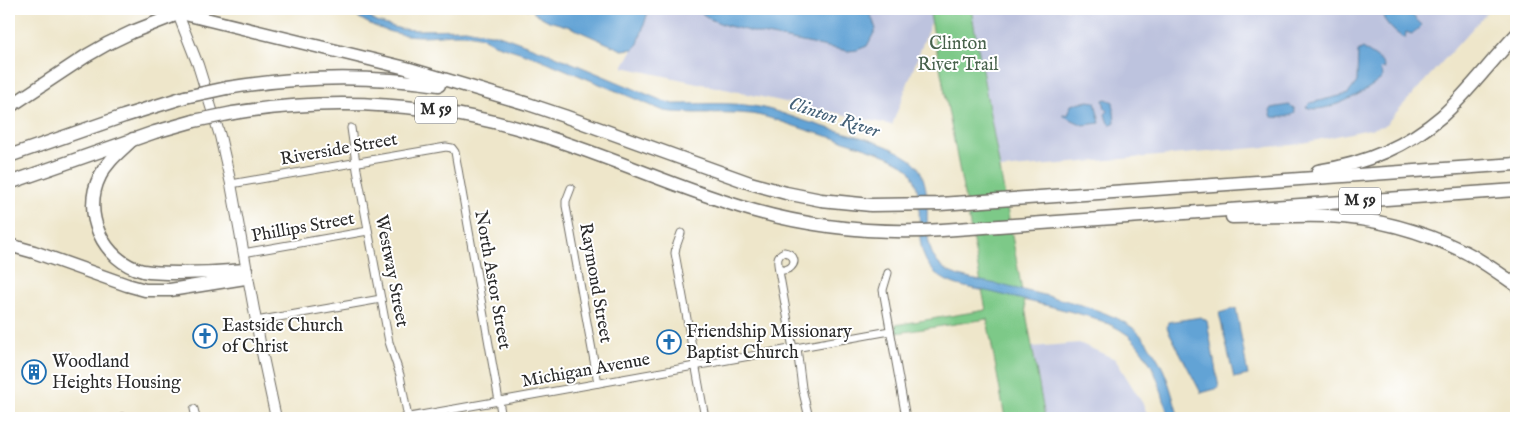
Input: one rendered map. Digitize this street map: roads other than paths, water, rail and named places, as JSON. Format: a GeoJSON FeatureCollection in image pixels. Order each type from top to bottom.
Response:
{"type":"FeatureCollection","features":[{"type":"Feature","properties":{"kind":"highway"},"geometry":{"type":"LineString","coordinates":[[9,107],[97,50],[177,11],[406,68],[486,93]]}},
{"type":"Feature","properties":{"kind":"highway"},"geometry":{"type":"LineString","coordinates":[[1234,184],[1348,165],[1372,158],[1396,147],[1418,134],[1441,116],[1516,35]]}},
{"type":"Feature","properties":{"kind":"highway","name":"M 59"},"geometry":{"type":"LineString","coordinates":[[9,156],[184,97],[227,88],[286,80],[355,78],[420,82],[486,93],[564,116],[768,188],[804,197],[872,205],[940,204],[1516,164]]}},
{"type":"Feature","properties":{"kind":"highway","name":"M 59"},"geometry":{"type":"LineString","coordinates":[[9,184],[133,139],[194,121],[270,107],[343,103],[396,105],[453,113],[490,121],[534,133],[731,204],[770,215],[824,226],[871,231],[907,232],[942,230],[1516,190]]}},
{"type":"Feature","properties":{"kind":"highway"},"geometry":{"type":"LineString","coordinates":[[133,139],[105,167],[97,181],[94,195],[94,219],[100,235],[110,250],[116,257],[143,271],[247,274]]}},
{"type":"Feature","properties":{"kind":"highway"},"geometry":{"type":"LineString","coordinates":[[1204,211],[1215,217],[1329,216],[1380,222],[1404,228],[1466,253],[1516,285]]}},
{"type":"Feature","properties":{"kind":"highway"},"geometry":{"type":"LineString","coordinates":[[9,245],[41,254],[126,286],[145,290],[178,289],[247,274]]}},
{"type":"Feature","properties":{"kind":"main road"},"geometry":{"type":"LineString","coordinates":[[177,11],[195,57],[220,136],[276,418]]}},
{"type":"Feature","properties":{"kind":"street","name":"Westway Street"},"geometry":{"type":"LineString","coordinates":[[351,128],[368,232],[390,346],[400,375],[406,418]]}},
{"type":"Feature","properties":{"kind":"street","name":"Riverside Street"},"geometry":{"type":"LineString","coordinates":[[231,184],[448,146],[452,148]]}},
{"type":"Feature","properties":{"kind":"street","name":"North Astor Street"},"geometry":{"type":"LineString","coordinates":[[452,148],[455,152],[502,418]]}},
{"type":"Feature","properties":{"kind":"street","name":"Raymond Street"},"geometry":{"type":"LineString","coordinates":[[571,188],[566,206],[598,384]]}},
{"type":"Feature","properties":{"kind":"street","name":"Phillips Street"},"geometry":{"type":"LineString","coordinates":[[244,253],[368,232]]}},
{"type":"Feature","properties":{"kind":"street"},"geometry":{"type":"LineString","coordinates":[[681,232],[675,253],[705,418]]}},
{"type":"Feature","properties":{"kind":"street"},"geometry":{"type":"LineString","coordinates":[[779,271],[809,418]]}},
{"type":"Feature","properties":{"kind":"street"},"geometry":{"type":"LineString","coordinates":[[888,273],[883,290],[906,418]]}},
{"type":"Feature","properties":{"kind":"street"},"geometry":{"type":"LineString","coordinates":[[256,321],[381,299]]}},
{"type":"Feature","properties":{"kind":"street","name":"Michigan Avenue"},"geometry":{"type":"LineString","coordinates":[[406,418],[890,331]]}},
{"type":"Feature","properties":{"kind":"street"},"geometry":{"type":"LineString","coordinates":[[194,409],[196,418]]}},
{"type":"Feature","properties":{"kind":"water"},"geometry":{"type":"Polygon","coordinates":[[[347,9],[356,9],[377,22],[401,29],[466,29],[496,34],[546,52],[673,104],[723,104],[761,107],[864,138],[899,152],[915,163],[923,178],[926,192],[929,241],[937,262],[946,270],[958,276],[1088,307],[1120,320],[1133,328],[1148,343],[1159,361],[1168,382],[1179,418],[1169,418],[1155,373],[1145,355],[1128,335],[1112,325],[1075,313],[958,285],[947,281],[933,271],[925,258],[921,245],[919,199],[916,185],[910,171],[893,159],[850,143],[759,115],[664,111],[535,57],[494,44],[478,36],[459,34],[412,36],[392,32],[364,21],[347,9]]]}},
{"type":"Feature","properties":{"kind":"water"},"geometry":{"type":"Polygon","coordinates":[[[533,9],[649,9],[638,44],[633,49],[622,50],[570,27],[549,21],[534,13],[533,9]]]}},
{"type":"Feature","properties":{"kind":"water"},"geometry":{"type":"Polygon","coordinates":[[[695,9],[866,9],[871,15],[876,29],[867,46],[848,51],[725,25],[712,20],[695,9]]]}},
{"type":"Feature","properties":{"kind":"water"},"geometry":{"type":"Polygon","coordinates":[[[1408,11],[1422,25],[1412,34],[1406,32],[1405,38],[1392,29],[1383,17],[1387,13],[1408,11]]]}},
{"type":"Feature","properties":{"kind":"water"},"geometry":{"type":"Polygon","coordinates":[[[1363,48],[1379,59],[1384,65],[1385,69],[1382,68],[1380,70],[1383,75],[1381,79],[1366,90],[1345,101],[1323,108],[1314,109],[1306,107],[1310,103],[1348,94],[1357,82],[1358,51],[1363,48]]]}},
{"type":"Feature","properties":{"kind":"water"},"geometry":{"type":"Polygon","coordinates":[[[1106,99],[1113,102],[1115,122],[1111,125],[1107,121],[1105,114],[1108,111],[1103,100],[1106,99]]]}},
{"type":"Feature","properties":{"kind":"water"},"geometry":{"type":"Polygon","coordinates":[[[1088,101],[1095,102],[1100,123],[1083,125],[1062,115],[1068,115],[1071,105],[1088,101]]]}},
{"type":"Feature","properties":{"kind":"water"},"geometry":{"type":"Polygon","coordinates":[[[1289,105],[1294,108],[1295,113],[1284,117],[1272,117],[1270,111],[1272,108],[1289,105]]]}},
{"type":"Feature","properties":{"kind":"water"},"geometry":{"type":"Polygon","coordinates":[[[1236,308],[1248,375],[1234,378],[1219,313],[1236,308]]]}},
{"type":"Feature","properties":{"kind":"water"},"geometry":{"type":"Polygon","coordinates":[[[1201,317],[1207,321],[1219,388],[1201,393],[1167,328],[1168,322],[1201,317]]]}},
{"type":"Feature","properties":{"kind":"place","name":"Eastside Church of Christ"},"geometry":{"type":"Point","coordinates":[205,336]}},
{"type":"Feature","properties":{"kind":"place","name":"Friendship Missionary Baptist Church"},"geometry":{"type":"Point","coordinates":[669,342]}},
{"type":"Feature","properties":{"kind":"place","name":"Woodland Heights Housing"},"geometry":{"type":"Point","coordinates":[34,372]}},
{"type":"Feature","properties":{"kind":"park label","name":"Clinton River Trail"},"geometry":{"type":"Point","coordinates":[958,54]}},
{"type":"Feature","properties":{"kind":"water label","name":"Clinton River"},"geometry":{"type":"Point","coordinates":[834,118]}}]}
